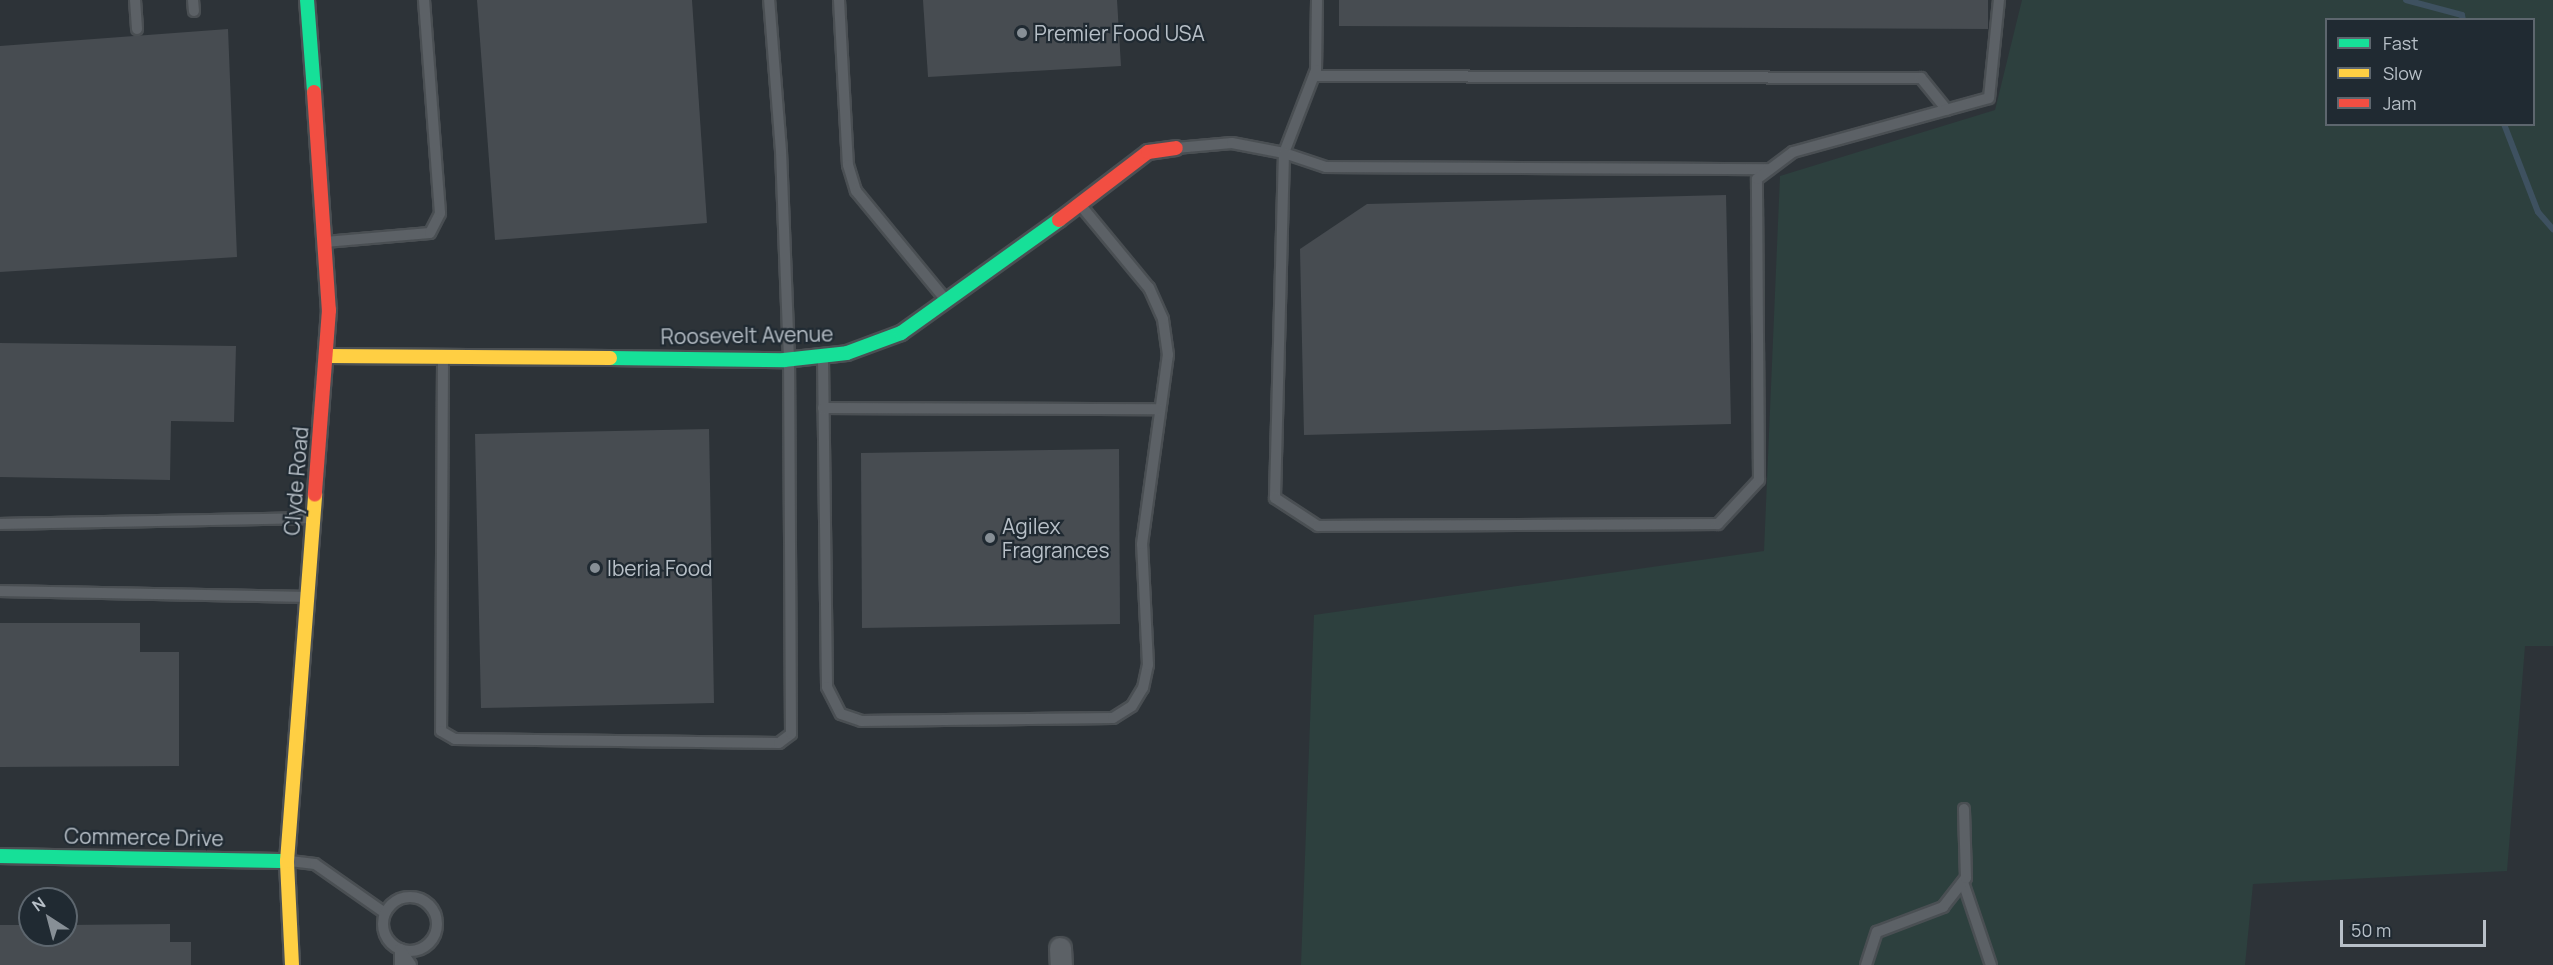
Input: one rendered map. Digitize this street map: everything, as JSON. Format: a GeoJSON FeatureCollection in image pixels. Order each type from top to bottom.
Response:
{"type":"FeatureCollection","features":[{"type":"Feature","properties":{"kind":"street","name":"Clyde Road"},"geometry":{"type":"LineString","coordinates":[[292,965],[287,861],[328,356],[325,242],[307,0]]}},
{"type":"Feature","properties":{"kind":"street","name":"Roosevelt Avenue"},"geometry":{"type":"LineString","coordinates":[[328,356],[789,359],[847,354],[902,333],[1148,152],[1176,148]]}},
{"type":"Feature","properties":{"kind":"street","name":"Commerce Drive"},"geometry":{"type":"LineString","coordinates":[[0,856],[287,861]]}},
{"type":"Feature","properties":{"kind":"lane"},"geometry":{"type":"LineString","coordinates":[[135,0],[137,29]]}},
{"type":"Feature","properties":{"kind":"lane"},"geometry":{"type":"LineString","coordinates":[[325,242],[430,233],[440,213],[424,0]]}},
{"type":"Feature","properties":{"kind":"lane"},"geometry":{"type":"LineString","coordinates":[[443,357],[441,731],[455,739],[756,742],[779,742],[791,734],[789,359],[781,151],[769,0]]}},
{"type":"Feature","properties":{"kind":"lane"},"geometry":{"type":"LineString","coordinates":[[839,0],[848,165],[856,190],[947,301]]}},
{"type":"Feature","properties":{"kind":"lane"},"geometry":{"type":"LineString","coordinates":[[1317,0],[1314,76],[1284,153],[1275,498],[1317,526],[1718,524],[1759,480],[1757,179],[1793,152],[1989,98],[1999,0]]}},
{"type":"Feature","properties":{"kind":"lane"},"geometry":{"type":"LineString","coordinates":[[1314,76],[1921,78],[1947,110]]}},
{"type":"Feature","properties":{"kind":"lane"},"geometry":{"type":"LineString","coordinates":[[1176,148],[1232,143],[1284,153],[1326,167],[1769,169]]}},
{"type":"Feature","properties":{"kind":"lane"},"geometry":{"type":"LineString","coordinates":[[823,355],[826,687],[841,714],[861,721],[1113,718],[1132,706],[1143,688],[1148,665],[1142,544],[1168,355],[1162,319],[1149,288],[1079,204]]}},
{"type":"Feature","properties":{"kind":"lane"},"geometry":{"type":"LineString","coordinates":[[823,408],[1160,408]]}},
{"type":"Feature","properties":{"kind":"lane"},"geometry":{"type":"LineString","coordinates":[[0,524],[315,518]]}},
{"type":"Feature","properties":{"kind":"lane"},"geometry":{"type":"LineString","coordinates":[[0,591],[308,597]]}},
{"type":"Feature","properties":{"kind":"lane"},"geometry":{"type":"LineString","coordinates":[[1964,808],[1963,882],[1991,965]]}},
{"type":"Feature","properties":{"kind":"lane"},"geometry":{"type":"LineString","coordinates":[[287,861],[315,864],[385,913]]}},
{"type":"Feature","properties":{"kind":"lane"},"geometry":{"type":"LineString","coordinates":[[1866,965],[1877,932],[1901,920],[1943,907],[1963,882]]}},
{"type":"Feature","properties":{"kind":"lane"},"geometry":{"type":"LineString","coordinates":[[400,950],[409,951],[426,946],[436,932],[436,914],[416,897],[398,900],[385,913],[384,930],[411,965]]}},
{"type":"Feature","properties":{"kind":"lane"},"geometry":{"type":"LineString","coordinates":[[400,950],[400,965]]}},
{"type":"Feature","properties":{"kind":"green space"},"geometry":{"type":"Polygon","coordinates":[[[2022,0],[2553,0],[2553,646],[2525,646],[2507,871],[2253,884],[2245,965],[1301,965],[1314,615],[1764,551],[1780,176],[1995,110],[2022,0]]]}},
{"type":"Feature","properties":{"kind":"building"},"geometry":{"type":"Polygon","coordinates":[[[477,0],[692,0],[707,223],[495,240],[477,0]]]}},
{"type":"Feature","properties":{"kind":"building","name":"Premier Food USA"},"geometry":{"type":"Polygon","coordinates":[[[923,0],[1117,0],[1121,66],[928,77],[923,0]]]}},
{"type":"Feature","properties":{"kind":"building"},"geometry":{"type":"Polygon","coordinates":[[[1339,0],[1988,0],[1988,29],[1339,26],[1339,0]]]}},
{"type":"Feature","properties":{"kind":"building"},"geometry":{"type":"Polygon","coordinates":[[[228,29],[237,257],[0,272],[0,46],[228,29]]]}},
{"type":"Feature","properties":{"kind":"building"},"geometry":{"type":"Polygon","coordinates":[[[1726,195],[1731,424],[1304,435],[1300,249],[1367,204],[1726,195]]]}},
{"type":"Feature","properties":{"kind":"building"},"geometry":{"type":"Polygon","coordinates":[[[0,343],[236,346],[234,422],[171,421],[170,480],[0,477],[0,343]]]}},
{"type":"Feature","properties":{"kind":"building","name":"Iberia Food"},"geometry":{"type":"Polygon","coordinates":[[[709,429],[714,703],[481,708],[475,434],[709,429]]]}},
{"type":"Feature","properties":{"kind":"building","name":"Agilex Fragrances"},"geometry":{"type":"Polygon","coordinates":[[[1119,449],[1120,624],[862,628],[861,453],[1119,449]]]}},
{"type":"Feature","properties":{"kind":"building"},"geometry":{"type":"Polygon","coordinates":[[[0,623],[140,623],[140,652],[179,652],[179,766],[0,767],[0,623]]]}},
{"type":"Feature","properties":{"kind":"building"},"geometry":{"type":"Polygon","coordinates":[[[170,924],[170,942],[191,942],[191,965],[0,965],[0,925],[18,925],[18,947],[78,947],[78,925],[170,924]]]}},
{"type":"Feature","properties":{"kind":"waterway"},"geometry":{"type":"LineString","coordinates":[[2406,0],[2462,15],[2463,18]]}},
{"type":"Feature","properties":{"kind":"waterway"},"geometry":{"type":"LineString","coordinates":[[2505,126],[2538,212],[2553,229]]}},
{"type":"Feature","properties":{"kind":"traffic: fast"},"geometry":{"type":"LineString","coordinates":[[307,0],[314,92]]}},
{"type":"Feature","properties":{"kind":"traffic: fast"},"geometry":{"type":"LineString","coordinates":[[610,358],[784,360],[847,353],[901,333],[1059,220]]}},
{"type":"Feature","properties":{"kind":"traffic: fast"},"geometry":{"type":"LineString","coordinates":[[0,856],[287,861]]}},
{"type":"Feature","properties":{"kind":"traffic: slow"},"geometry":{"type":"LineString","coordinates":[[328,356],[610,358]]}},
{"type":"Feature","properties":{"kind":"traffic: slow"},"geometry":{"type":"LineString","coordinates":[[292,965],[287,861],[315,494]]}},
{"type":"Feature","properties":{"kind":"traffic: jam"},"geometry":{"type":"LineString","coordinates":[[314,92],[329,310],[315,494]]}},
{"type":"Feature","properties":{"kind":"traffic: jam"},"geometry":{"type":"LineString","coordinates":[[1059,220],[1148,152],[1176,148]]}},
{"type":"Feature","properties":{"kind":"place","name":"Premier Food USA"},"geometry":{"type":"Point","coordinates":[1022,33]}},
{"type":"Feature","properties":{"kind":"place","name":"Agilex Fragrances"},"geometry":{"type":"Point","coordinates":[990,538]}},
{"type":"Feature","properties":{"kind":"place","name":"Iberia Food"},"geometry":{"type":"Point","coordinates":[595,568]}}]}
